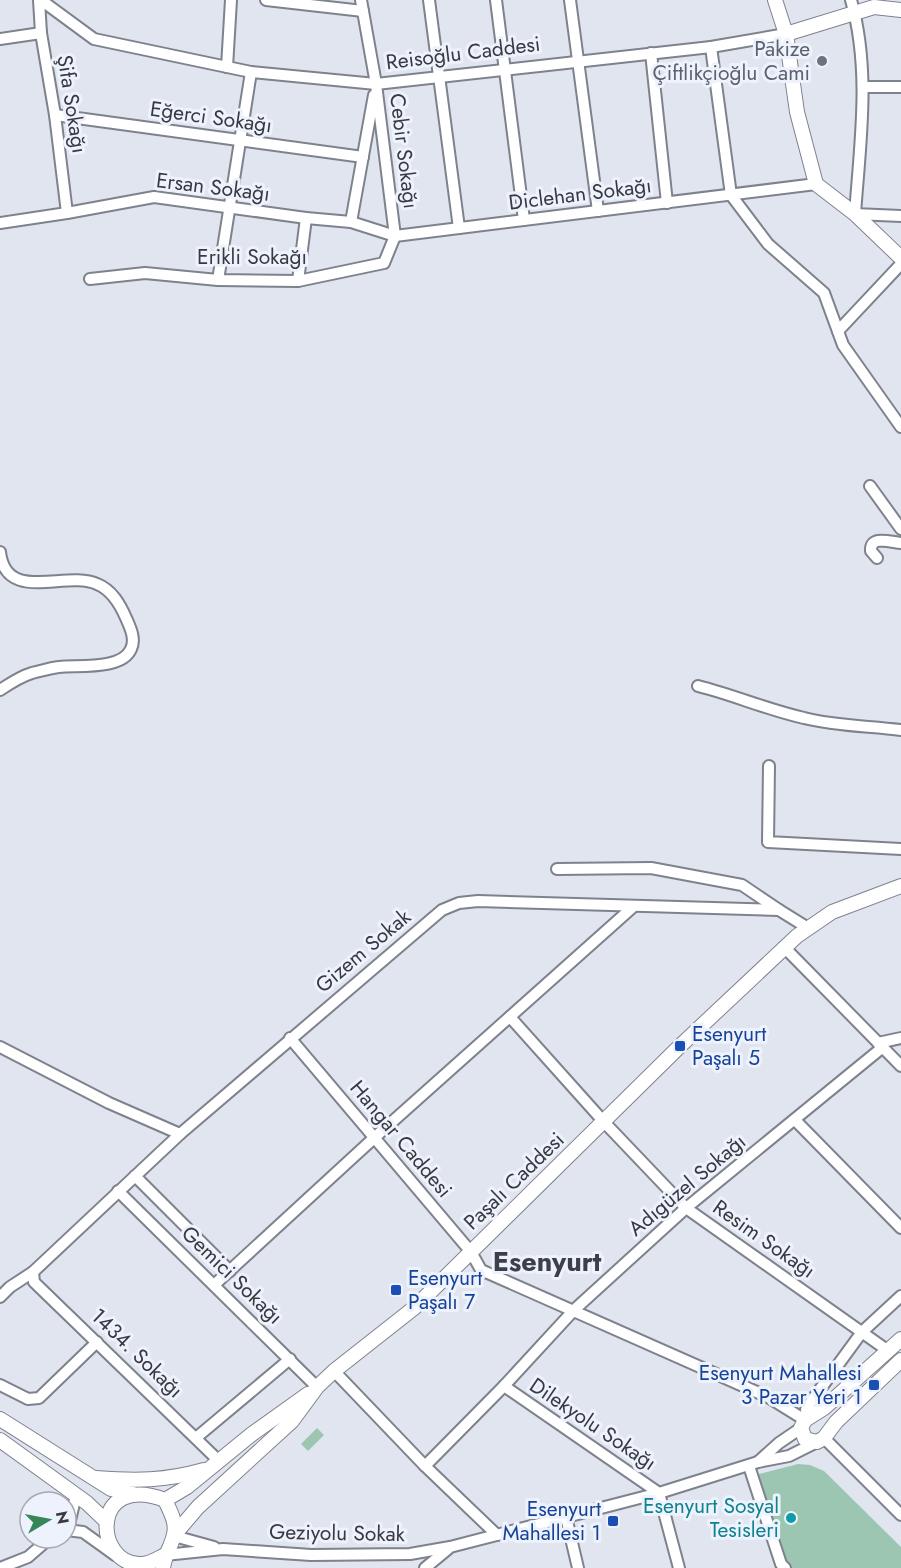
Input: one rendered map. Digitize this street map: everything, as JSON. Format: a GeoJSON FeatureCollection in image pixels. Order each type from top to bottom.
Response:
{"type":"FeatureCollection","features":[{"type":"Feature","properties":{"kind":"street","name":"Şifa Sokağı"},"geometry":{"type":"LineString","coordinates":[[40,0],[41,33],[55,115],[67,213]]}},
{"type":"Feature","properties":{"kind":"street","name":"Reisoğlu Caddesi"},"geometry":{"type":"LineString","coordinates":[[40,0],[94,39],[252,72],[376,84],[711,47],[786,34],[853,6],[870,4],[874,7],[901,9]]}},
{"type":"Feature","properties":{"kind":"street"},"geometry":{"type":"LineString","coordinates":[[227,67],[231,0]]}},
{"type":"Feature","properties":{"kind":"street"},"geometry":{"type":"LineString","coordinates":[[266,0],[362,5]]}},
{"type":"Feature","properties":{"kind":"street"},"geometry":{"type":"LineString","coordinates":[[429,0],[459,228]]}},
{"type":"Feature","properties":{"kind":"street"},"geometry":{"type":"LineString","coordinates":[[496,0],[524,220]]}},
{"type":"Feature","properties":{"kind":"street"},"geometry":{"type":"LineString","coordinates":[[570,0],[598,211]]}},
{"type":"Feature","properties":{"kind":"street"},"geometry":{"type":"LineString","coordinates":[[775,0],[786,34],[797,112],[816,184],[855,214],[901,258]]}},
{"type":"Feature","properties":{"kind":"street","name":"Cebir Sokağı"},"geometry":{"type":"LineString","coordinates":[[362,5],[376,84],[395,236]]}},
{"type":"Feature","properties":{"kind":"street"},"geometry":{"type":"LineString","coordinates":[[853,6],[864,87],[855,214]]}},
{"type":"Feature","properties":{"kind":"street"},"geometry":{"type":"LineString","coordinates":[[0,39],[41,33]]}},
{"type":"Feature","properties":{"kind":"street"},"geometry":{"type":"LineString","coordinates":[[711,47],[731,195],[768,244],[824,293],[843,345],[901,427]]}},
{"type":"Feature","properties":{"kind":"street"},"geometry":{"type":"LineString","coordinates":[[651,53],[667,203]]}},
{"type":"Feature","properties":{"kind":"street"},"geometry":{"type":"LineString","coordinates":[[218,280],[252,72]]}},
{"type":"Feature","properties":{"kind":"street"},"geometry":{"type":"LineString","coordinates":[[351,222],[376,84]]}},
{"type":"Feature","properties":{"kind":"street"},"geometry":{"type":"LineString","coordinates":[[864,87],[901,87]]}},
{"type":"Feature","properties":{"kind":"street","name":"Eğerci Sokağı"},"geometry":{"type":"LineString","coordinates":[[55,115],[363,157]]}},
{"type":"Feature","properties":{"kind":"street","name":"Diclehan Sokağı"},"geometry":{"type":"LineString","coordinates":[[351,222],[395,236],[816,184]]}},
{"type":"Feature","properties":{"kind":"street","name":"Ersan Sokağı"},"geometry":{"type":"LineString","coordinates":[[0,223],[154,196],[230,208],[351,222]]}},
{"type":"Feature","properties":{"kind":"street"},"geometry":{"type":"LineString","coordinates":[[855,214],[901,216]]}},
{"type":"Feature","properties":{"kind":"street"},"geometry":{"type":"LineString","coordinates":[[298,281],[306,218]]}},
{"type":"Feature","properties":{"kind":"street","name":"Erikli Sokağı"},"geometry":{"type":"LineString","coordinates":[[90,279],[145,273],[218,280],[298,281],[384,263],[395,236]]}},
{"type":"Feature","properties":{"kind":"street"},"geometry":{"type":"LineString","coordinates":[[838,331],[901,264]]}},
{"type":"Feature","properties":{"kind":"street"},"geometry":{"type":"LineString","coordinates":[[870,486],[901,529]]}},
{"type":"Feature","properties":{"kind":"street"},"geometry":{"type":"LineString","coordinates":[[878,558],[871,552],[873,543],[879,540],[901,543]]}},
{"type":"Feature","properties":{"kind":"street"},"geometry":{"type":"LineString","coordinates":[[0,552],[5,569],[19,580],[36,583],[84,580],[107,589],[118,601],[133,637],[130,651],[126,657],[117,662],[58,667],[29,674],[0,690]]}},
{"type":"Feature","properties":{"kind":"street"},"geometry":{"type":"LineString","coordinates":[[698,686],[729,693],[764,707],[807,719],[901,730]]}},
{"type":"Feature","properties":{"kind":"street"},"geometry":{"type":"LineString","coordinates":[[769,766],[768,842],[901,849]]}},
{"type":"Feature","properties":{"kind":"street"},"geometry":{"type":"LineString","coordinates":[[557,869],[651,868],[742,885],[808,928]]}},
{"type":"Feature","properties":{"kind":"street","name":"Paşalı Caddesi"},"geometry":{"type":"LineString","coordinates":[[174,1535],[198,1507],[292,1421],[317,1388],[334,1371],[414,1308],[784,947],[832,912],[901,886]]}},
{"type":"Feature","properties":{"kind":"street","name":"Gizem Sokak"},"geometry":{"type":"LineString","coordinates":[[0,1297],[10,1287],[33,1272],[180,1134],[442,910],[459,903],[478,901],[779,910]]}},
{"type":"Feature","properties":{"kind":"street"},"geometry":{"type":"LineString","coordinates":[[214,1285],[374,1138],[634,906]]}},
{"type":"Feature","properties":{"kind":"street"},"geometry":{"type":"LineString","coordinates":[[784,947],[901,1066]]}},
{"type":"Feature","properties":{"kind":"street","name":"Resim Sokağı"},"geometry":{"type":"LineString","coordinates":[[510,1017],[604,1122],[686,1208],[887,1350]]}},
{"type":"Feature","properties":{"kind":"street","name":"Hangar Caddesi"},"geometry":{"type":"LineString","coordinates":[[290,1038],[471,1251],[482,1269],[768,1397],[806,1421]]}},
{"type":"Feature","properties":{"kind":"street"},"geometry":{"type":"LineString","coordinates":[[880,1045],[901,1038]]}},
{"type":"Feature","properties":{"kind":"street","name":"Adıgüzel Sokağı"},"geometry":{"type":"LineString","coordinates":[[425,1466],[504,1386],[573,1310],[686,1208],[795,1120],[880,1045]]}},
{"type":"Feature","properties":{"kind":"street"},"geometry":{"type":"LineString","coordinates":[[0,1047],[109,1103],[180,1134]]}},
{"type":"Feature","properties":{"kind":"street"},"geometry":{"type":"LineString","coordinates":[[795,1120],[901,1227]]}},
{"type":"Feature","properties":{"kind":"street"},"geometry":{"type":"LineString","coordinates":[[135,1176],[230,1271]]}},
{"type":"Feature","properties":{"kind":"street","name":"Gemici Sokağı"},"geometry":{"type":"LineString","coordinates":[[118,1191],[317,1388]]}},
{"type":"Feature","properties":{"kind":"street","name":"1434. Sokağı"},"geometry":{"type":"LineString","coordinates":[[33,1272],[34,1282],[197,1437],[214,1465]]}},
{"type":"Feature","properties":{"kind":"street"},"geometry":{"type":"LineString","coordinates":[[901,1296],[862,1332],[810,1403],[806,1410],[805,1439],[822,1439],[901,1515]]}},
{"type":"Feature","properties":{"kind":"street"},"geometry":{"type":"LineString","coordinates":[[785,1568],[781,1564],[754,1464],[824,1408],[901,1339]]}},
{"type":"Feature","properties":{"kind":"street"},"geometry":{"type":"LineString","coordinates":[[0,1385],[28,1399],[39,1398],[97,1342]]}},
{"type":"Feature","properties":{"kind":"street"},"geometry":{"type":"LineString","coordinates":[[197,1437],[290,1359]]}},
{"type":"Feature","properties":{"kind":"street"},"geometry":{"type":"LineString","coordinates":[[822,1439],[836,1422],[901,1360]]}},
{"type":"Feature","properties":{"kind":"street"},"geometry":{"type":"LineString","coordinates":[[334,1371],[425,1466],[497,1535]]}},
{"type":"Feature","properties":{"kind":"street","name":"Dilekyolu Sokağı"},"geometry":{"type":"LineString","coordinates":[[504,1386],[659,1493]]}},
{"type":"Feature","properties":{"kind":"street"},"geometry":{"type":"LineString","coordinates":[[165,1500],[187,1487],[252,1434],[317,1388]]}},
{"type":"Feature","properties":{"kind":"street"},"geometry":{"type":"LineString","coordinates":[[0,1419],[111,1489],[150,1495],[165,1500],[173,1517],[174,1535],[164,1562]]}},
{"type":"Feature","properties":{"kind":"street"},"geometry":{"type":"LineString","coordinates":[[806,1421],[823,1420],[827,1427],[822,1439]]}},
{"type":"Feature","properties":{"kind":"street","name":"Geziyolu Sokak"},"geometry":{"type":"LineString","coordinates":[[223,1549],[311,1555],[410,1554],[450,1547],[659,1493],[754,1464],[789,1456],[822,1439]]}},
{"type":"Feature","properties":{"kind":"street"},"geometry":{"type":"LineString","coordinates":[[0,1440],[69,1490]]}},
{"type":"Feature","properties":{"kind":"street"},"geometry":{"type":"LineString","coordinates":[[94,1478],[138,1481],[181,1476],[214,1465]]}},
{"type":"Feature","properties":{"kind":"street"},"geometry":{"type":"LineString","coordinates":[[659,1493],[679,1568]]}},
{"type":"Feature","properties":{"kind":"street"},"geometry":{"type":"LineString","coordinates":[[116,1555],[108,1539],[107,1517],[116,1502],[133,1494]]}},
{"type":"Feature","properties":{"kind":"street"},"geometry":{"type":"LineString","coordinates":[[78,1497],[107,1522]]}},
{"type":"Feature","properties":{"kind":"street"},"geometry":{"type":"LineString","coordinates":[[566,1517],[578,1568]]}},
{"type":"Feature","properties":{"kind":"street"},"geometry":{"type":"LineString","coordinates":[[78,1531],[83,1532],[132,1566],[164,1562],[223,1549]]}},
{"type":"Feature","properties":{"kind":"street"},"geometry":{"type":"LineString","coordinates":[[174,1535],[223,1549]]}},
{"type":"Feature","properties":{"kind":"street"},"geometry":{"type":"LineString","coordinates":[[425,1568],[450,1547]]}},
{"type":"Feature","properties":{"kind":"street"},"geometry":{"type":"LineString","coordinates":[[0,1568],[28,1557],[36,1550]]}},
{"type":"Feature","properties":{"kind":"green space"},"geometry":{"type":"Polygon","coordinates":[[[317,1428],[324,1435],[308,1451],[301,1444],[317,1428]]]}},
{"type":"Feature","properties":{"kind":"green space"},"geometry":{"type":"Polygon","coordinates":[[[798,1464],[810,1465],[824,1471],[901,1547],[901,1568],[791,1568],[784,1561],[755,1475],[798,1464]]]}},
{"type":"Feature","properties":{"kind":"place","name":"Pakize Çiftlikçioğlu Cami"},"geometry":{"type":"Point","coordinates":[822,61]}},
{"type":"Feature","properties":{"kind":"place","name":"Esenyurt Paşalı 5"},"geometry":{"type":"Point","coordinates":[680,1046]}},
{"type":"Feature","properties":{"kind":"place","name":"Esenyurt Paşalı 7"},"geometry":{"type":"Point","coordinates":[396,1290]}},
{"type":"Feature","properties":{"kind":"place","name":"Esenyurt Mahallesi 3 Pazar Yeri 1"},"geometry":{"type":"Point","coordinates":[874,1385]}},
{"type":"Feature","properties":{"kind":"place","name":"Esenyurt Sosyal Tesisleri"},"geometry":{"type":"Point","coordinates":[791,1518]}},
{"type":"Feature","properties":{"kind":"place","name":"Esenyurt Mahallesi 1"},"geometry":{"type":"Point","coordinates":[613,1521]}},
{"type":"Feature","properties":{"kind":"district","name":"Esenyurt"},"geometry":{"type":"Point","coordinates":[547,1261]}}]}
